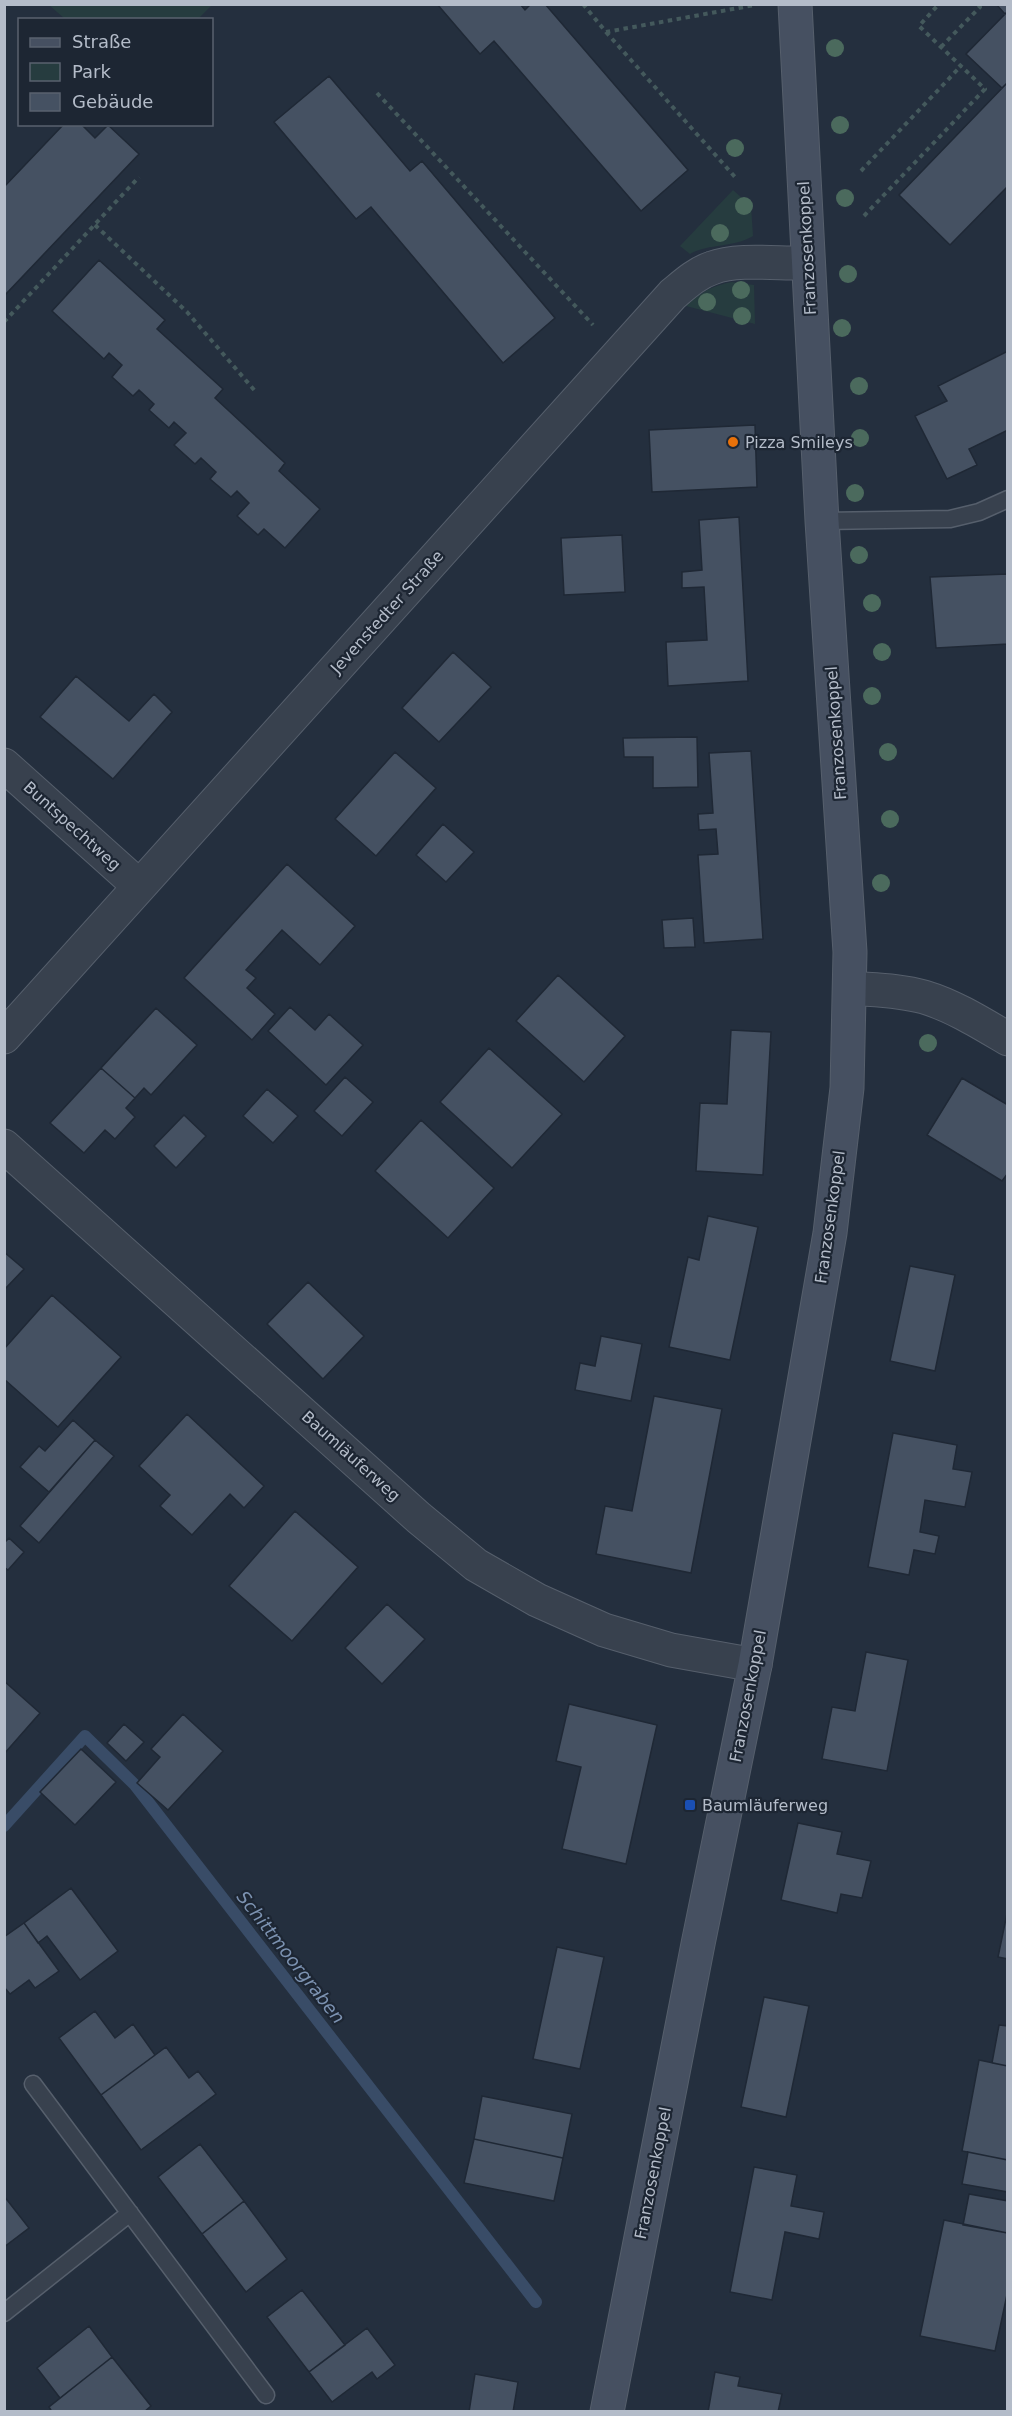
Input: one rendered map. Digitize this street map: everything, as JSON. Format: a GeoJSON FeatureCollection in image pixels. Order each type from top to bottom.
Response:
{"type":"FeatureCollection","features":[{"type":"Feature","properties":{"kind":"street","name":"Franzosenkoppel"},"geometry":{"type":"LineString","coordinates":[[607,2412],[755,1665],[830,1233],[847,1088],[850,952],[807,263],[795,4]]}},
{"type":"Feature","properties":{"kind":"street","name":"Jevenstedter Straße"},"geometry":{"type":"LineString","coordinates":[[4,1037],[673,294],[694,277],[713,267],[732,264],[807,263]]}},
{"type":"Feature","properties":{"kind":"street","name":"Buntspechtweg"},"geometry":{"type":"LineString","coordinates":[[4,765],[140,886]]}},
{"type":"Feature","properties":{"kind":"street"},"geometry":{"type":"LineString","coordinates":[[850,988],[890,991],[924,997],[961,1012],[1008,1039]]}},
{"type":"Feature","properties":{"kind":"street","name":"Baumläuferweg"},"geometry":{"type":"LineString","coordinates":[[4,1146],[419,1518],[476,1565],[537,1600],[604,1630],[671,1650],[755,1665]]}},
{"type":"Feature","properties":{"kind":"lane"},"geometry":{"type":"LineString","coordinates":[[822,521],[950,519],[979,512],[1008,499]]}},
{"type":"Feature","properties":{"kind":"lane"},"geometry":{"type":"LineString","coordinates":[[33,2084],[266,2395]]}},
{"type":"Feature","properties":{"kind":"lane"},"geometry":{"type":"LineString","coordinates":[[4,2313],[129,2213]]}},
{"type":"Feature","properties":{"kind":"path"},"geometry":{"type":"LineString","coordinates":[[583,4],[735,177]]}},
{"type":"Feature","properties":{"kind":"path"},"geometry":{"type":"LineString","coordinates":[[864,216],[986,89],[918,26],[939,4]]}},
{"type":"Feature","properties":{"kind":"path"},"geometry":{"type":"LineString","coordinates":[[941,48],[980,7],[978,4]]}},
{"type":"Feature","properties":{"kind":"path"},"geometry":{"type":"LineString","coordinates":[[606,32],[755,5]]}},
{"type":"Feature","properties":{"kind":"path"},"geometry":{"type":"LineString","coordinates":[[861,171],[961,66]]}},
{"type":"Feature","properties":{"kind":"path"},"geometry":{"type":"LineString","coordinates":[[377,93],[596,329]]}},
{"type":"Feature","properties":{"kind":"path"},"geometry":{"type":"LineString","coordinates":[[4,322],[139,177]]}},
{"type":"Feature","properties":{"kind":"path"},"geometry":{"type":"LineString","coordinates":[[95,225],[187,312],[255,391]]}},
{"type":"Feature","properties":{"kind":"green space"},"geometry":{"type":"Polygon","coordinates":[[[49,5],[212,5],[199,18],[64,18],[49,5]]]}},
{"type":"Feature","properties":{"kind":"green space"},"geometry":{"type":"Polygon","coordinates":[[[733,190],[751,206],[753,236],[690,254],[680,246],[733,190]]]}},
{"type":"Feature","properties":{"kind":"green space"},"geometry":{"type":"Polygon","coordinates":[[[732,282],[754,285],[755,324],[686,306],[707,290],[732,282]]]}},
{"type":"Feature","properties":{"kind":"building"},"geometry":{"type":"Polygon","coordinates":[[[437,4],[520,4],[525,10],[531,4],[545,4],[688,170],[641,211],[494,41],[480,54],[437,4]]]}},
{"type":"Feature","properties":{"kind":"building"},"geometry":{"type":"Polygon","coordinates":[[[996,4],[1008,4],[1008,11],[1005,14],[996,4]]]}},
{"type":"Feature","properties":{"kind":"building"},"geometry":{"type":"Polygon","coordinates":[[[1008,11],[1008,82],[1002,88],[966,54],[1008,11]]]}},
{"type":"Feature","properties":{"kind":"building"},"geometry":{"type":"Polygon","coordinates":[[[329,76],[410,171],[422,161],[555,318],[503,363],[371,207],[356,219],[274,122],[329,76]]]}},
{"type":"Feature","properties":{"kind":"building"},"geometry":{"type":"Polygon","coordinates":[[[1008,82],[1008,186],[950,245],[899,195],[1008,82]]]}},
{"type":"Feature","properties":{"kind":"building"},"geometry":{"type":"Polygon","coordinates":[[[62,126],[83,126],[95,138],[109,126],[139,154],[4,296],[4,187],[62,126]]]}},
{"type":"Feature","properties":{"kind":"building"},"geometry":{"type":"Polygon","coordinates":[[[99,260],[165,320],[157,329],[223,389],[215,398],[285,463],[279,471],[320,509],[285,548],[264,529],[258,535],[237,516],[249,503],[237,491],[231,497],[210,479],[216,472],[201,458],[195,464],[174,445],[186,433],[174,422],[169,428],[149,410],[154,404],[139,390],[133,396],[112,377],[122,365],[109,353],[104,359],[52,311],[99,260]]]}},
{"type":"Feature","properties":{"kind":"building"},"geometry":{"type":"Polygon","coordinates":[[[1008,351],[1008,430],[969,449],[977,465],[947,479],[915,416],[947,401],[938,386],[1008,351]]]}},
{"type":"Feature","properties":{"kind":"building"},"geometry":{"type":"Polygon","coordinates":[[[755,425],[757,487],[652,492],[649,430],[755,425]]]}},
{"type":"Feature","properties":{"kind":"building"},"geometry":{"type":"Polygon","coordinates":[[[739,517],[748,681],[668,686],[666,642],[707,640],[704,587],[682,588],[682,572],[702,570],[699,520],[739,517]]]}},
{"type":"Feature","properties":{"kind":"building"},"geometry":{"type":"Polygon","coordinates":[[[622,535],[625,592],[564,595],[561,538],[622,535]]]}},
{"type":"Feature","properties":{"kind":"building"},"geometry":{"type":"Polygon","coordinates":[[[1008,574],[1008,644],[936,648],[930,577],[1008,574]]]}},
{"type":"Feature","properties":{"kind":"building"},"geometry":{"type":"Polygon","coordinates":[[[453,652],[491,687],[439,742],[402,708],[453,652]]]}},
{"type":"Feature","properties":{"kind":"building"},"geometry":{"type":"Polygon","coordinates":[[[76,676],[129,721],[154,694],[172,712],[113,779],[40,717],[76,676]]]}},
{"type":"Feature","properties":{"kind":"building"},"geometry":{"type":"Polygon","coordinates":[[[697,737],[698,787],[653,788],[653,757],[624,757],[623,738],[697,737]]]}},
{"type":"Feature","properties":{"kind":"building"},"geometry":{"type":"Polygon","coordinates":[[[751,751],[763,939],[704,943],[698,855],[718,854],[716,829],[699,830],[698,814],[713,813],[709,753],[751,751]]]}},
{"type":"Feature","properties":{"kind":"building"},"geometry":{"type":"Polygon","coordinates":[[[395,752],[436,788],[376,856],[335,819],[395,752]]]}},
{"type":"Feature","properties":{"kind":"building"},"geometry":{"type":"Polygon","coordinates":[[[443,824],[474,852],[446,882],[416,855],[443,824]]]}},
{"type":"Feature","properties":{"kind":"building"},"geometry":{"type":"Polygon","coordinates":[[[287,864],[355,926],[320,965],[282,930],[246,970],[256,978],[247,988],[275,1014],[252,1040],[184,978],[287,864]]]}},
{"type":"Feature","properties":{"kind":"building"},"geometry":{"type":"Polygon","coordinates":[[[693,918],[695,947],[664,948],[662,920],[693,918]]]}},
{"type":"Feature","properties":{"kind":"building"},"geometry":{"type":"Polygon","coordinates":[[[558,975],[625,1036],[584,1082],[516,1021],[558,975]]]}},
{"type":"Feature","properties":{"kind":"building"},"geometry":{"type":"Polygon","coordinates":[[[290,1007],[315,1030],[329,1014],[363,1045],[326,1085],[268,1031],[290,1007]]]}},
{"type":"Feature","properties":{"kind":"building"},"geometry":{"type":"Polygon","coordinates":[[[156,1008],[197,1045],[151,1095],[144,1088],[135,1098],[101,1068],[156,1008]]]}},
{"type":"Feature","properties":{"kind":"building"},"geometry":{"type":"Polygon","coordinates":[[[731,1030],[771,1032],[763,1175],[696,1171],[700,1103],[727,1104],[731,1030]]]}},
{"type":"Feature","properties":{"kind":"building"},"geometry":{"type":"Polygon","coordinates":[[[489,1048],[562,1114],[512,1168],[440,1102],[489,1048]]]}},
{"type":"Feature","properties":{"kind":"building"},"geometry":{"type":"Polygon","coordinates":[[[101,1068],[135,1098],[126,1108],[135,1117],[115,1139],[105,1130],[84,1153],[50,1123],[101,1068]]]}},
{"type":"Feature","properties":{"kind":"building"},"geometry":{"type":"Polygon","coordinates":[[[345,1077],[373,1102],[342,1136],[314,1111],[345,1077]]]}},
{"type":"Feature","properties":{"kind":"building"},"geometry":{"type":"Polygon","coordinates":[[[962,1078],[1008,1105],[1008,1173],[1002,1181],[927,1135],[962,1078]]]}},
{"type":"Feature","properties":{"kind":"building"},"geometry":{"type":"Polygon","coordinates":[[[267,1089],[298,1116],[273,1143],[243,1116],[267,1089]]]}},
{"type":"Feature","properties":{"kind":"building"},"geometry":{"type":"Polygon","coordinates":[[[184,1115],[206,1136],[176,1168],[154,1146],[184,1115]]]}},
{"type":"Feature","properties":{"kind":"building"},"geometry":{"type":"Polygon","coordinates":[[[421,1120],[494,1188],[448,1238],[375,1171],[421,1120]]]}},
{"type":"Feature","properties":{"kind":"building"},"geometry":{"type":"Polygon","coordinates":[[[708,1216],[758,1227],[730,1360],[669,1347],[688,1257],[699,1260],[708,1216]]]}},
{"type":"Feature","properties":{"kind":"building"},"geometry":{"type":"Polygon","coordinates":[[[4,1252],[24,1269],[4,1290],[4,1252]]]}},
{"type":"Feature","properties":{"kind":"building"},"geometry":{"type":"Polygon","coordinates":[[[910,1266],[955,1275],[935,1371],[890,1361],[910,1266]]]}},
{"type":"Feature","properties":{"kind":"building"},"geometry":{"type":"Polygon","coordinates":[[[308,1282],[364,1336],[323,1379],[267,1324],[308,1282]]]}},
{"type":"Feature","properties":{"kind":"building"},"geometry":{"type":"Polygon","coordinates":[[[52,1295],[121,1357],[58,1427],[4,1379],[4,1349],[52,1295]]]}},
{"type":"Feature","properties":{"kind":"building"},"geometry":{"type":"Polygon","coordinates":[[[601,1336],[642,1344],[631,1401],[575,1390],[580,1363],[595,1366],[601,1336]]]}},
{"type":"Feature","properties":{"kind":"building"},"geometry":{"type":"Polygon","coordinates":[[[654,1396],[722,1409],[691,1573],[596,1554],[605,1506],[632,1511],[654,1396]]]}},
{"type":"Feature","properties":{"kind":"building"},"geometry":{"type":"Polygon","coordinates":[[[187,1414],[264,1486],[244,1508],[230,1494],[192,1535],[160,1506],[170,1495],[139,1466],[187,1414]]]}},
{"type":"Feature","properties":{"kind":"building"},"geometry":{"type":"Polygon","coordinates":[[[73,1420],[95,1440],[49,1492],[20,1467],[39,1446],[45,1451],[73,1420]]]}},
{"type":"Feature","properties":{"kind":"building"},"geometry":{"type":"Polygon","coordinates":[[[893,1433],[957,1445],[953,1469],[972,1472],[965,1507],[925,1500],[920,1532],[939,1536],[935,1554],[914,1550],[909,1575],[868,1567],[893,1433]]]}},
{"type":"Feature","properties":{"kind":"building"},"geometry":{"type":"Polygon","coordinates":[[[95,1440],[114,1456],[39,1543],[20,1526],[95,1440]]]}},
{"type":"Feature","properties":{"kind":"building"},"geometry":{"type":"Polygon","coordinates":[[[295,1511],[358,1567],[292,1641],[229,1586],[295,1511]]]}},
{"type":"Feature","properties":{"kind":"building"},"geometry":{"type":"Polygon","coordinates":[[[9,1538],[24,1552],[8,1570],[4,1567],[4,1543],[9,1538]]]}},
{"type":"Feature","properties":{"kind":"building"},"geometry":{"type":"Polygon","coordinates":[[[387,1604],[425,1639],[382,1684],[345,1648],[387,1604]]]}},
{"type":"Feature","properties":{"kind":"building"},"geometry":{"type":"Polygon","coordinates":[[[866,1652],[908,1660],[887,1771],[822,1759],[832,1707],[855,1711],[866,1652]]]}},
{"type":"Feature","properties":{"kind":"building"},"geometry":{"type":"Polygon","coordinates":[[[4,1681],[40,1713],[4,1754],[4,1681]]]}},
{"type":"Feature","properties":{"kind":"building"},"geometry":{"type":"Polygon","coordinates":[[[569,1704],[657,1725],[626,1864],[562,1849],[581,1767],[556,1761],[569,1704]]]}},
{"type":"Feature","properties":{"kind":"building"},"geometry":{"type":"Polygon","coordinates":[[[183,1714],[223,1751],[168,1810],[137,1783],[160,1757],[151,1749],[183,1714]]]}},
{"type":"Feature","properties":{"kind":"building"},"geometry":{"type":"Polygon","coordinates":[[[124,1724],[144,1742],[126,1761],[107,1743],[124,1724]]]}},
{"type":"Feature","properties":{"kind":"building"},"geometry":{"type":"Polygon","coordinates":[[[81,1749],[116,1782],[75,1825],[40,1792],[81,1749]]]}},
{"type":"Feature","properties":{"kind":"building"},"geometry":{"type":"Polygon","coordinates":[[[798,1823],[842,1832],[837,1854],[871,1861],[862,1898],[841,1894],[837,1913],[781,1900],[798,1823]]]}},
{"type":"Feature","properties":{"kind":"building"},"geometry":{"type":"Polygon","coordinates":[[[71,1888],[118,1951],[80,1980],[47,1936],[38,1943],[24,1923],[71,1888]]]}},
{"type":"Feature","properties":{"kind":"building"},"geometry":{"type":"Polygon","coordinates":[[[1008,1909],[1008,1959],[998,1957],[1008,1909]]]}},
{"type":"Feature","properties":{"kind":"building"},"geometry":{"type":"Polygon","coordinates":[[[24,1923],[59,1971],[35,1988],[29,1980],[10,1994],[4,1987],[4,1937],[24,1923]]]}},
{"type":"Feature","properties":{"kind":"building"},"geometry":{"type":"Polygon","coordinates":[[[557,1947],[604,1957],[580,2069],[533,2059],[557,1947]]]}},
{"type":"Feature","properties":{"kind":"building"},"geometry":{"type":"Polygon","coordinates":[[[764,1997],[809,2006],[786,2117],[741,2107],[764,1997]]]}},
{"type":"Feature","properties":{"kind":"building"},"geometry":{"type":"Polygon","coordinates":[[[95,2011],[115,2038],[133,2024],[155,2055],[101,2095],[59,2038],[95,2011]]]}},
{"type":"Feature","properties":{"kind":"building"},"geometry":{"type":"Polygon","coordinates":[[[999,2025],[1008,2026],[1008,2066],[992,2063],[999,2025]]]}},
{"type":"Feature","properties":{"kind":"building"},"geometry":{"type":"Polygon","coordinates":[[[166,2047],[189,2078],[198,2071],[216,2094],[141,2150],[101,2095],[166,2047]]]}},
{"type":"Feature","properties":{"kind":"building"},"geometry":{"type":"Polygon","coordinates":[[[979,2060],[1008,2066],[1008,2160],[962,2151],[979,2060]]]}},
{"type":"Feature","properties":{"kind":"building"},"geometry":{"type":"Polygon","coordinates":[[[482,2096],[572,2114],[563,2158],[474,2139],[482,2096]]]}},
{"type":"Feature","properties":{"kind":"building"},"geometry":{"type":"Polygon","coordinates":[[[474,2139],[563,2158],[554,2201],[464,2183],[474,2139]]]}},
{"type":"Feature","properties":{"kind":"building"},"geometry":{"type":"Polygon","coordinates":[[[200,2144],[244,2201],[202,2234],[158,2177],[200,2144]]]}},
{"type":"Feature","properties":{"kind":"building"},"geometry":{"type":"Polygon","coordinates":[[[968,2152],[1008,2160],[1008,2192],[962,2184],[968,2152]]]}},
{"type":"Feature","properties":{"kind":"building"},"geometry":{"type":"Polygon","coordinates":[[[754,2167],[797,2175],[791,2206],[824,2212],[819,2239],[785,2232],[772,2300],[730,2292],[754,2167]]]}},
{"type":"Feature","properties":{"kind":"building"},"geometry":{"type":"Polygon","coordinates":[[[969,2194],[1008,2201],[1008,2233],[963,2225],[969,2194]]]}},
{"type":"Feature","properties":{"kind":"building"},"geometry":{"type":"Polygon","coordinates":[[[4,2196],[29,2228],[4,2247],[4,2196]]]}},
{"type":"Feature","properties":{"kind":"building"},"geometry":{"type":"Polygon","coordinates":[[[244,2201],[287,2259],[246,2292],[202,2234],[244,2201]]]}},
{"type":"Feature","properties":{"kind":"building"},"geometry":{"type":"Polygon","coordinates":[[[944,2220],[1008,2233],[1008,2290],[995,2351],[920,2336],[944,2220]]]}},
{"type":"Feature","properties":{"kind":"building"},"geometry":{"type":"Polygon","coordinates":[[[302,2290],[345,2345],[309,2372],[267,2317],[302,2290]]]}},
{"type":"Feature","properties":{"kind":"building"},"geometry":{"type":"Polygon","coordinates":[[[89,2326],[112,2357],[60,2398],[37,2368],[89,2326]]]}},
{"type":"Feature","properties":{"kind":"building"},"geometry":{"type":"Polygon","coordinates":[[[367,2328],[395,2365],[377,2379],[372,2372],[332,2402],[309,2372],[367,2328]]]}},
{"type":"Feature","properties":{"kind":"building"},"geometry":{"type":"Polygon","coordinates":[[[112,2357],[151,2406],[144,2412],[52,2412],[49,2407],[112,2357]]]}},
{"type":"Feature","properties":{"kind":"building"},"geometry":{"type":"Polygon","coordinates":[[[715,2372],[740,2377],[738,2386],[782,2394],[778,2412],[708,2412],[715,2372]]]}},
{"type":"Feature","properties":{"kind":"building"},"geometry":{"type":"Polygon","coordinates":[[[475,2374],[518,2382],[513,2412],[469,2412],[475,2374]]]}},
{"type":"Feature","properties":{"kind":"waterway","name":"Schittmoorgraben"},"geometry":{"type":"LineString","coordinates":[[4,1826],[85,1736],[135,1785],[536,2302]]}},
{"type":"Feature","properties":{"kind":"place","name":"Pizza Smileys"},"geometry":{"type":"Point","coordinates":[733,442]}},
{"type":"Feature","properties":{"kind":"place","name":"Baumläuferweg"},"geometry":{"type":"Point","coordinates":[690,1805]}}]}
